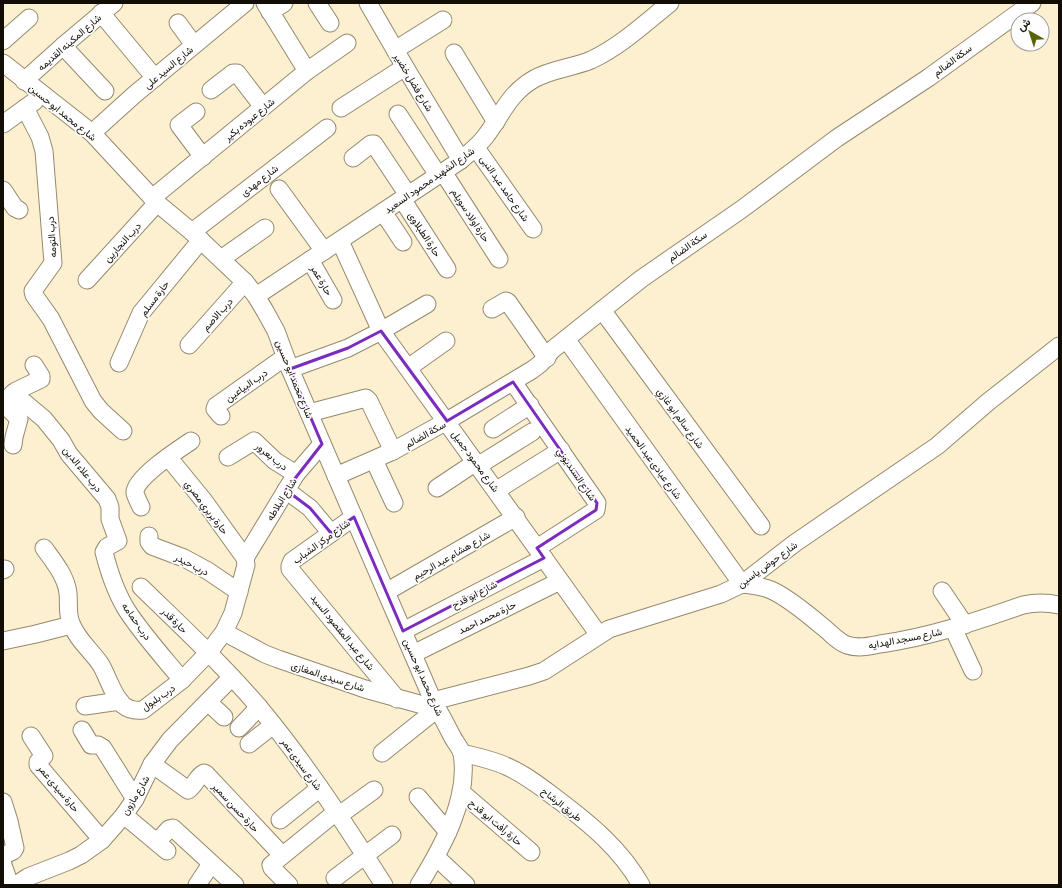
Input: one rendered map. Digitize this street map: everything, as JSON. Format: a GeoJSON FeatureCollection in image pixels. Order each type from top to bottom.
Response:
{"type":"FeatureCollection","features":[{"type":"Feature","properties":{"kind":"street","name":"شارع السيد على"},"geometry":{"type":"LineString","coordinates":[[92,133],[194,45],[228,8],[245,3]]}},
{"type":"Feature","properties":{"kind":"street"},"geometry":{"type":"LineString","coordinates":[[284,3],[267,7],[307,71]]}},
{"type":"Feature","properties":{"kind":"street"},"geometry":{"type":"LineString","coordinates":[[317,3],[330,23]]}},
{"type":"Feature","properties":{"kind":"street","name":"شارع الشهيد محمود السعيد"},"geometry":{"type":"LineString","coordinates":[[256,296],[461,160],[476,148],[496,122],[505,105],[518,91],[534,79],[551,71],[591,60],[610,49],[670,3]]}},
{"type":"Feature","properties":{"kind":"street","name":"سكة الضالم"},"geometry":{"type":"LineString","coordinates":[[336,476],[393,451],[447,421],[532,370],[547,358],[552,350],[641,278],[742,209],[837,138],[928,78],[1032,3]]}},
{"type":"Feature","properties":{"kind":"street","name":"شارع فضل خضير"},"geometry":{"type":"LineString","coordinates":[[376,6],[395,50],[461,160]]}},
{"type":"Feature","properties":{"kind":"street"},"geometry":{"type":"LineString","coordinates":[[106,7],[155,78]]}},
{"type":"Feature","properties":{"kind":"street","name":"شارع المكينه القديمه"},"geometry":{"type":"LineString","coordinates":[[24,81],[106,7]]}},
{"type":"Feature","properties":{"kind":"street"},"geometry":{"type":"LineString","coordinates":[[3,41],[30,18]]}},
{"type":"Feature","properties":{"kind":"street"},"geometry":{"type":"LineString","coordinates":[[395,50],[443,20]]}},
{"type":"Feature","properties":{"kind":"street"},"geometry":{"type":"LineString","coordinates":[[178,23],[194,45]]}},
{"type":"Feature","properties":{"kind":"street","name":"شارع عبوده بكير"},"geometry":{"type":"LineString","coordinates":[[155,201],[203,157],[263,107],[307,71],[347,43]]}},
{"type":"Feature","properties":{"kind":"street"},"geometry":{"type":"LineString","coordinates":[[63,46],[105,91]]}},
{"type":"Feature","properties":{"kind":"street"},"geometry":{"type":"LineString","coordinates":[[454,53],[496,122]]}},
{"type":"Feature","properties":{"kind":"street","name":"شارع محمد ابو حسين"},"geometry":{"type":"LineString","coordinates":[[3,63],[43,96],[92,133],[155,201],[221,259],[245,282],[256,296],[276,331],[322,444],[435,705],[462,753]]}},
{"type":"Feature","properties":{"kind":"street"},"geometry":{"type":"LineString","coordinates":[[341,108],[405,67]]}},
{"type":"Feature","properties":{"kind":"street"},"geometry":{"type":"LineString","coordinates":[[210,90],[233,73],[237,73],[263,107]]}},
{"type":"Feature","properties":{"kind":"street"},"geometry":{"type":"LineString","coordinates":[[3,124],[43,96]]}},
{"type":"Feature","properties":{"kind":"street","name":"درب التومه"},"geometry":{"type":"LineString","coordinates":[[26,108],[40,137],[44,151],[52,263],[33,291],[57,330],[93,401],[101,411],[123,431]]}},
{"type":"Feature","properties":{"kind":"street"},"geometry":{"type":"LineString","coordinates":[[196,112],[179,126],[203,157]]}},
{"type":"Feature","properties":{"kind":"street","name":"حارة اولاد سويلم"},"geometry":{"type":"LineString","coordinates":[[398,114],[441,173],[499,259]]}},
{"type":"Feature","properties":{"kind":"street","name":"شارع مهدى"},"geometry":{"type":"LineString","coordinates":[[196,236],[326,128]]}},
{"type":"Feature","properties":{"kind":"street","name":"حارة الطبلاوى"},"geometry":{"type":"LineString","coordinates":[[353,158],[371,144],[374,144],[447,269]]}},
{"type":"Feature","properties":{"kind":"street","name":"شارع حامد عبد النبى"},"geometry":{"type":"LineString","coordinates":[[476,148],[533,229]]}},
{"type":"Feature","properties":{"kind":"street","name":"حارة عمر"},"geometry":{"type":"LineString","coordinates":[[279,189],[317,256],[333,300]]}},
{"type":"Feature","properties":{"kind":"street"},"geometry":{"type":"LineString","coordinates":[[3,190],[15,208],[19,210]]}},
{"type":"Feature","properties":{"kind":"street","name":"درب النجارين"},"geometry":{"type":"LineString","coordinates":[[87,280],[155,201]]}},
{"type":"Feature","properties":{"kind":"street"},"geometry":{"type":"LineString","coordinates":[[383,212],[403,242]]}},
{"type":"Feature","properties":{"kind":"street"},"geometry":{"type":"LineString","coordinates":[[221,259],[265,228]]}},
{"type":"Feature","properties":{"kind":"street","name":"حارة مسلم"},"geometry":{"type":"LineString","coordinates":[[119,364],[141,313],[196,236]]}},
{"type":"Feature","properties":{"kind":"street","name":"شارع محمود جميل"},"geometry":{"type":"LineString","coordinates":[[340,241],[382,331],[600,635]]}},
{"type":"Feature","properties":{"kind":"street","name":"درب الاصم"},"geometry":{"type":"LineString","coordinates":[[189,345],[245,282]]}},
{"type":"Feature","properties":{"kind":"street"},"geometry":{"type":"LineString","coordinates":[[492,309],[504,302],[508,302],[547,358]]}},
{"type":"Feature","properties":{"kind":"street"},"geometry":{"type":"LineString","coordinates":[[288,363],[348,348],[382,331],[426,304]]}},
{"type":"Feature","properties":{"kind":"street","name":"شارع سالم ابو غازي"},"geometry":{"type":"LineString","coordinates":[[602,310],[761,526]]}},
{"type":"Feature","properties":{"kind":"street","name":"شارع عبادى عبد الحميد"},"geometry":{"type":"LineString","coordinates":[[566,339],[742,584]]}},
{"type":"Feature","properties":{"kind":"street"},"geometry":{"type":"LineString","coordinates":[[408,368],[446,340]]}},
{"type":"Feature","properties":{"kind":"street","name":"شارع حوض ياسين"},"geometry":{"type":"LineString","coordinates":[[435,705],[544,671],[609,629],[721,594],[742,584],[796,543],[937,446],[988,402],[1059,346]]}},
{"type":"Feature","properties":{"kind":"street","name":"درب البياعين"},"geometry":{"type":"LineString","coordinates":[[221,416],[215,409],[216,406],[288,363]]}},
{"type":"Feature","properties":{"kind":"street"},"geometry":{"type":"LineString","coordinates":[[13,445],[19,420],[6,400],[41,379],[41,376],[34,365]]}},
{"type":"Feature","properties":{"kind":"street","name":"شارع السنديوني"},"geometry":{"type":"LineString","coordinates":[[513,382],[596,501],[598,507],[541,553]]}},
{"type":"Feature","properties":{"kind":"street"},"geometry":{"type":"LineString","coordinates":[[309,413],[366,398],[369,401],[393,451]]}},
{"type":"Feature","properties":{"kind":"street","name":"درب علاء الدين"},"geometry":{"type":"LineString","coordinates":[[6,400],[44,419],[61,440],[69,454],[107,499],[110,507],[110,520],[118,541],[107,547],[104,552],[105,554]]}},
{"type":"Feature","properties":{"kind":"street"},"geometry":{"type":"LineString","coordinates":[[493,429],[530,405]]}},
{"type":"Feature","properties":{"kind":"street"},"geometry":{"type":"LineString","coordinates":[[437,488],[532,432]]}},
{"type":"Feature","properties":{"kind":"street"},"geometry":{"type":"LineString","coordinates":[[141,507],[135,492],[141,480],[190,441]]}},
{"type":"Feature","properties":{"kind":"street","name":"درب بعرور"},"geometry":{"type":"LineString","coordinates":[[228,457],[254,441],[275,460],[296,474]]}},
{"type":"Feature","properties":{"kind":"street","name":"شارع البلاطه"},"geometry":{"type":"LineString","coordinates":[[245,558],[296,474],[322,444]]}},
{"type":"Feature","properties":{"kind":"street"},"geometry":{"type":"LineString","coordinates":[[497,490],[561,450]]}},
{"type":"Feature","properties":{"kind":"street","name":"حارة بربري مصري"},"geometry":{"type":"LineString","coordinates":[[168,457],[204,501],[245,558]]}},
{"type":"Feature","properties":{"kind":"street"},"geometry":{"type":"LineString","coordinates":[[374,460],[394,503]]}},
{"type":"Feature","properties":{"kind":"street"},"geometry":{"type":"LineString","coordinates":[[286,490],[310,508],[332,533]]}},
{"type":"Feature","properties":{"kind":"street","name":"شارع مركز الشباب"},"geometry":{"type":"LineString","coordinates":[[290,566],[292,562],[354,517]]}},
{"type":"Feature","properties":{"kind":"street","name":"شارع هشام عبد الرحيم"},"geometry":{"type":"LineString","coordinates":[[386,592],[516,517]]}},
{"type":"Feature","properties":{"kind":"street","name":"درب حيدر"},"geometry":{"type":"LineString","coordinates":[[148,536],[149,542],[152,546],[184,558],[208,571],[239,592]]}},
{"type":"Feature","properties":{"kind":"street"},"geometry":{"type":"LineString","coordinates":[[44,548],[66,582],[71,624],[78,636],[102,666],[120,701],[86,706]]}},
{"type":"Feature","properties":{"kind":"street","name":"شارع ابو قدح"},"geometry":{"type":"LineString","coordinates":[[403,631],[541,553]]}},
{"type":"Feature","properties":{"kind":"street","name":"درب حمامه"},"geometry":{"type":"LineString","coordinates":[[105,554],[120,597],[128,612],[182,680]]}},
{"type":"Feature","properties":{"kind":"street","name":"درب بلبول"},"geometry":{"type":"LineString","coordinates":[[120,701],[130,709],[136,711],[143,710],[182,680],[208,653],[224,632],[233,613],[246,569],[245,558]]}},
{"type":"Feature","properties":{"kind":"street","name":"شارع عبد المقصود السيد"},"geometry":{"type":"LineString","coordinates":[[290,566],[290,569],[397,698]]}},
{"type":"Feature","properties":{"kind":"street","name":"حارة محمد احمد"},"geometry":{"type":"LineString","coordinates":[[413,654],[560,581]]}},
{"type":"Feature","properties":{"kind":"street","name":"شارع مسجد الهدايه"},"geometry":{"type":"LineString","coordinates":[[742,584],[772,590],[840,641],[847,645],[856,647],[899,642],[959,626],[1035,602],[1047,602],[1059,605]]}},
{"type":"Feature","properties":{"kind":"street","name":"حارة قدر"},"geometry":{"type":"LineString","coordinates":[[141,587],[208,653]]}},
{"type":"Feature","properties":{"kind":"street"},"geometry":{"type":"LineString","coordinates":[[942,591],[959,626],[973,671]]}},
{"type":"Feature","properties":{"kind":"street"},"geometry":{"type":"LineString","coordinates":[[4,637],[36,634],[71,624]]}},
{"type":"Feature","properties":{"kind":"street","name":"شارع سيدى المغازى"},"geometry":{"type":"LineString","coordinates":[[224,632],[265,654],[397,698],[435,705]]}},
{"type":"Feature","properties":{"kind":"street","name":"شارع سيدى عمر"},"geometry":{"type":"LineString","coordinates":[[208,653],[232,677],[273,725],[320,788],[384,885]]}},
{"type":"Feature","properties":{"kind":"street","name":"شارع مازون"},"geometry":{"type":"LineString","coordinates":[[16,885],[28,877],[81,855],[102,840],[124,815],[135,799],[152,764],[170,740],[232,677]]}},
{"type":"Feature","properties":{"kind":"street"},"geometry":{"type":"LineString","coordinates":[[208,702],[224,717]]}},
{"type":"Feature","properties":{"kind":"street"},"geometry":{"type":"LineString","coordinates":[[382,753],[435,705]]}},
{"type":"Feature","properties":{"kind":"street"},"geometry":{"type":"LineString","coordinates":[[238,728],[258,707]]}},
{"type":"Feature","properties":{"kind":"street"},"geometry":{"type":"LineString","coordinates":[[249,744],[273,725]]}},
{"type":"Feature","properties":{"kind":"street"},"geometry":{"type":"LineString","coordinates":[[82,730],[91,745],[98,745],[103,748],[135,799]]}},
{"type":"Feature","properties":{"kind":"street","name":"حارة سيدى عمر"},"geometry":{"type":"LineString","coordinates":[[31,736],[44,756],[38,764],[102,840]]}},
{"type":"Feature","properties":{"kind":"street"},"geometry":{"type":"LineString","coordinates":[[419,885],[436,857],[455,813],[461,792],[462,753]]}},
{"type":"Feature","properties":{"kind":"street","name":"طريق الرشاح"},"geometry":{"type":"LineString","coordinates":[[462,753],[485,758],[507,766],[528,778],[599,833],[616,850],[634,872],[641,885]]}},
{"type":"Feature","properties":{"kind":"street","name":"حارة حسن سمير"},"geometry":{"type":"LineString","coordinates":[[152,764],[188,790],[201,775],[204,773],[206,774],[282,855]]}},
{"type":"Feature","properties":{"kind":"street"},"geometry":{"type":"LineString","coordinates":[[280,820],[320,788]]}},
{"type":"Feature","properties":{"kind":"street"},"geometry":{"type":"LineString","coordinates":[[289,885],[271,867],[271,865],[337,814],[374,790]]}},
{"type":"Feature","properties":{"kind":"street","name":"حارة رأفت ابو قدح"},"geometry":{"type":"LineString","coordinates":[[461,792],[531,852]]}},
{"type":"Feature","properties":{"kind":"street"},"geometry":{"type":"LineString","coordinates":[[418,797],[448,832]]}},
{"type":"Feature","properties":{"kind":"street"},"geometry":{"type":"LineString","coordinates":[[3,802],[15,848],[13,851],[3,856]]}},
{"type":"Feature","properties":{"kind":"street"},"geometry":{"type":"LineString","coordinates":[[124,815],[162,847],[172,828],[235,885]]}},
{"type":"Feature","properties":{"kind":"street"},"geometry":{"type":"LineString","coordinates":[[335,878],[392,835]]}},
{"type":"Feature","properties":{"kind":"street"},"geometry":{"type":"LineString","coordinates":[[436,857],[466,885]]}},
{"type":"Feature","properties":{"kind":"street"},"geometry":{"type":"LineString","coordinates":[[197,885],[211,864]]}},
{"type":"Feature","properties":{"kind":"street"},"geometry":{"type":"LineString","coordinates":[[3,865],[10,885]]}},
{"type":"Feature","properties":{"kind":"highlighted area"},"geometry":{"type":"Polygon","coordinates":[[[381,331],[447,421],[513,382],[597,503],[596,510],[537,548],[544,558],[403,631],[354,517],[331,533],[310,508],[286,490],[322,444],[290,369],[348,348],[381,331]]]}}]}
